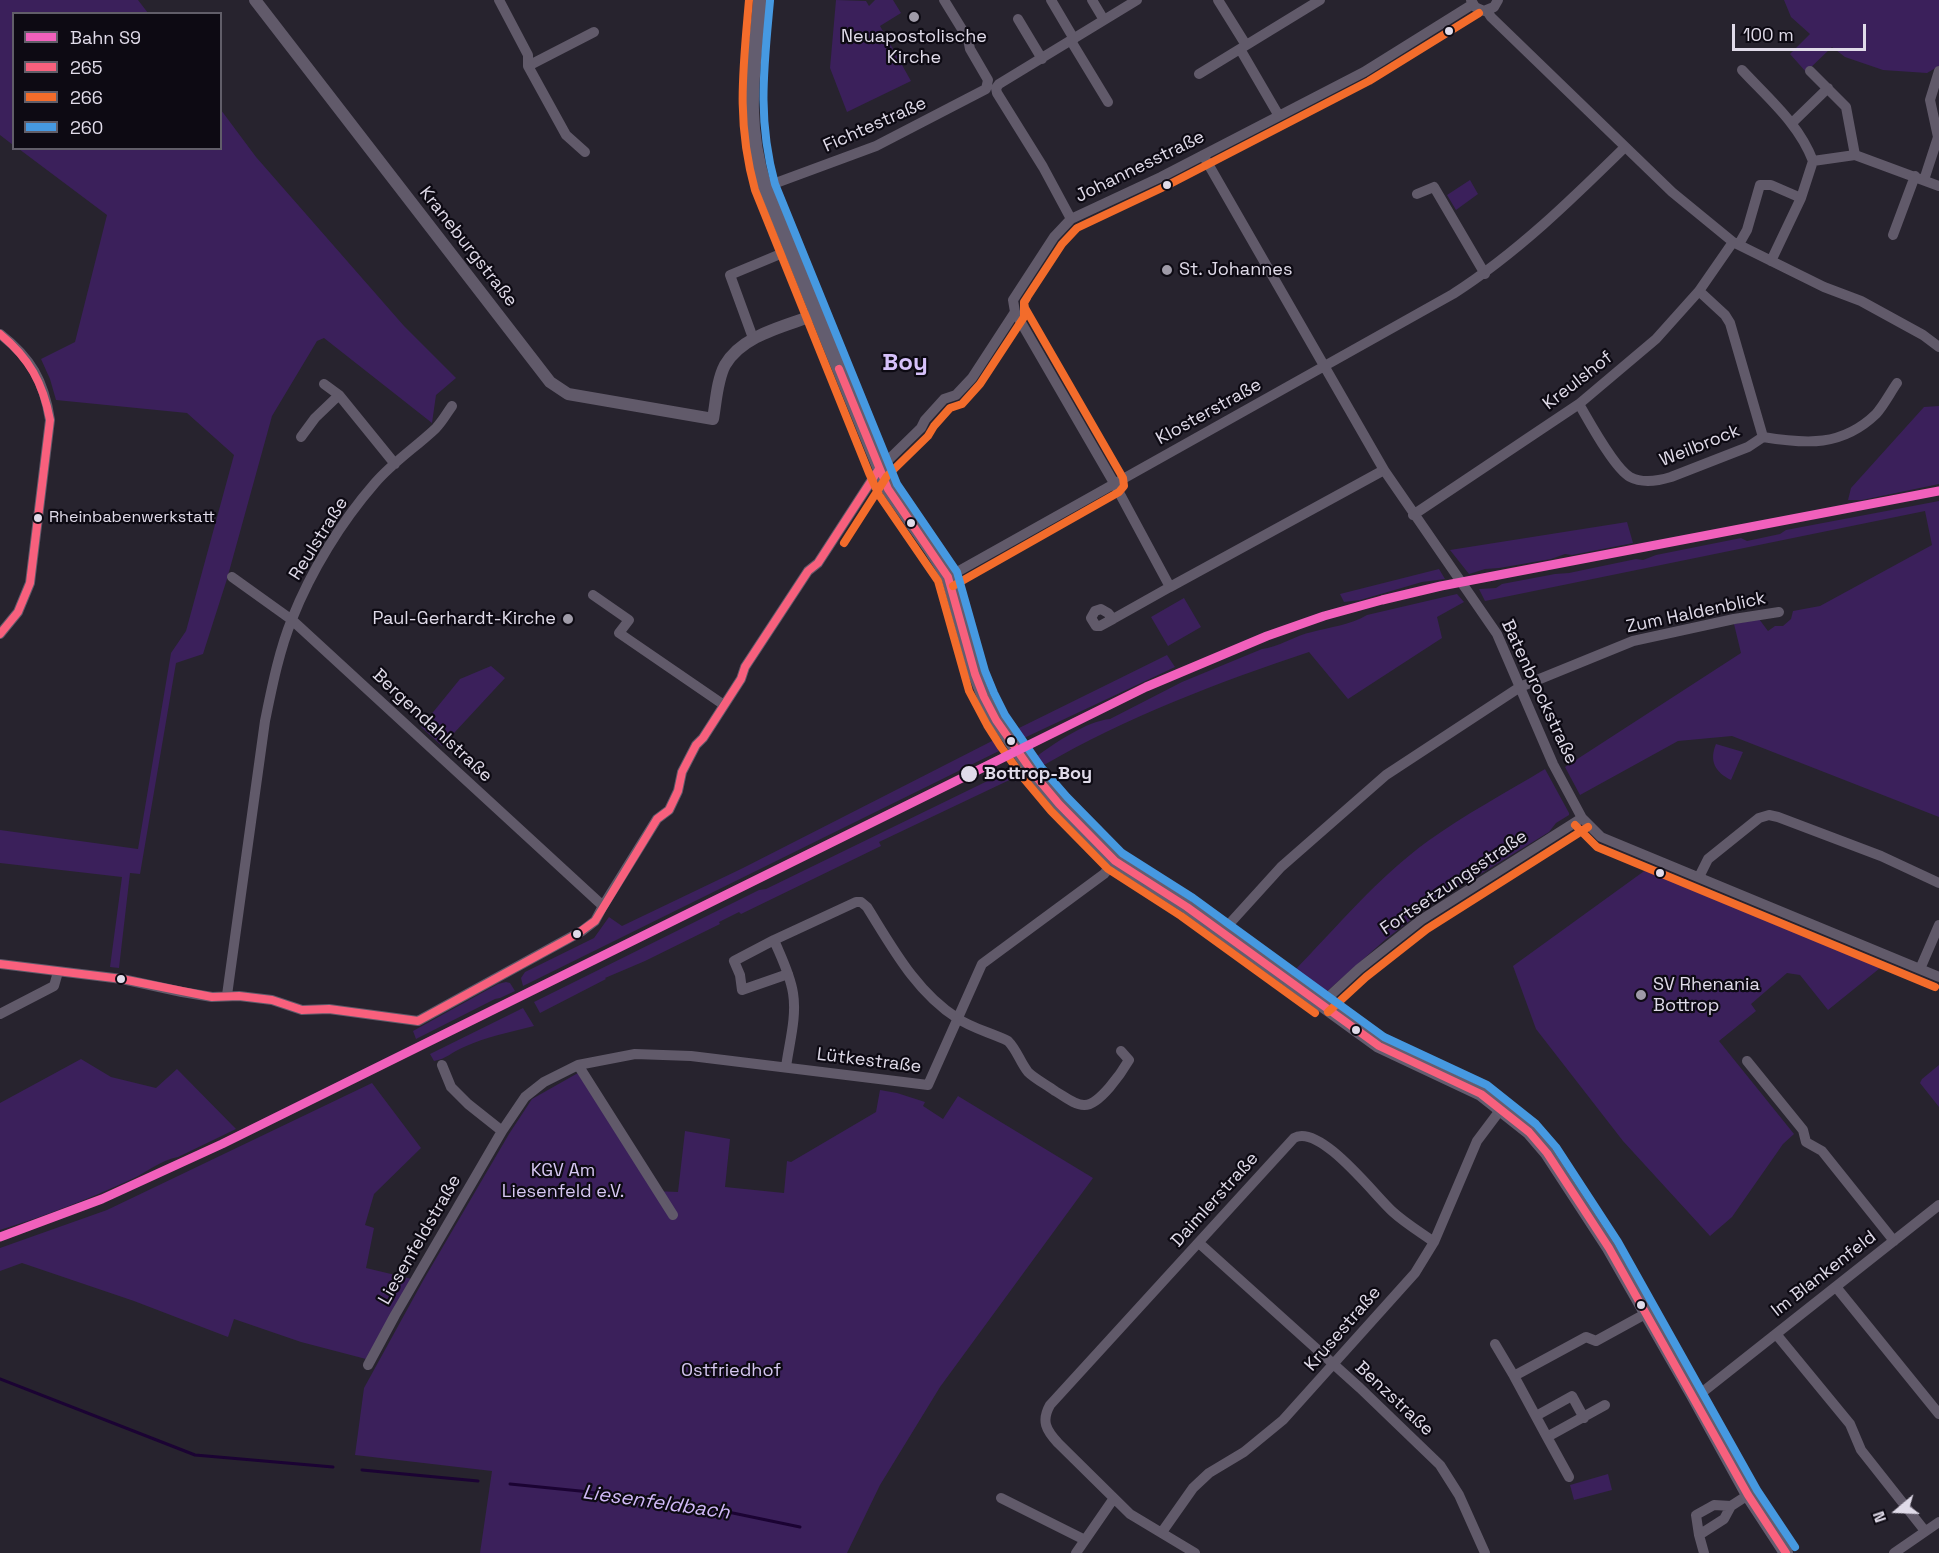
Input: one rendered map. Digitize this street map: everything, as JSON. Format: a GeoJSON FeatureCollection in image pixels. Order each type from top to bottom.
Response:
{"type":"FeatureCollection","features":[{"type":"Feature","properties":{"kind":"main road"},"geometry":{"type":"LineString","coordinates":[[760,0],[751,113],[756,155],[765,187],[888,489],[948,577],[979,687],[996,720],[1025,762],[1059,804],[1115,861],[1187,907],[1379,1046],[1471,1089],[1501,1109],[1529,1132],[1547,1153],[1609,1248],[1748,1495],[1786,1553]]}},
{"type":"Feature","properties":{"kind":"street","name":"Kraneburgstraße"},"geometry":{"type":"LineString","coordinates":[[255,0],[550,382],[568,394],[712,419],[721,375],[726,364],[739,348],[753,338]]}},
{"type":"Feature","properties":{"kind":"street"},"geometry":{"type":"LineString","coordinates":[[499,0],[528,55],[528,66],[566,135],[585,152]]}},
{"type":"Feature","properties":{"kind":"street","name":"Fichtestraße"},"geometry":{"type":"LineString","coordinates":[[765,187],[876,146],[986,89],[988,80],[970,49],[968,39],[944,0]]}},
{"type":"Feature","properties":{"kind":"street"},"geometry":{"type":"LineString","coordinates":[[1051,0],[1108,102]]}},
{"type":"Feature","properties":{"kind":"street"},"geometry":{"type":"LineString","coordinates":[[1092,0],[1104,20]]}},
{"type":"Feature","properties":{"kind":"street"},"geometry":{"type":"LineString","coordinates":[[1071,219],[996,90],[999,84],[1135,0]]}},
{"type":"Feature","properties":{"kind":"street"},"geometry":{"type":"LineString","coordinates":[[1218,0],[1279,116]]}},
{"type":"Feature","properties":{"kind":"street"},"geometry":{"type":"LineString","coordinates":[[1199,74],[1305,4],[1320,0]]}},
{"type":"Feature","properties":{"kind":"street"},"geometry":{"type":"LineString","coordinates":[[1498,0],[1494,7],[1487,10],[1496,22],[1672,192],[1736,243],[1824,287],[1861,301],[1939,346]]}},
{"type":"Feature","properties":{"kind":"street","name":"Johannesstraße"},"geometry":{"type":"LineString","coordinates":[[0,964],[122,979],[212,996],[227,995],[272,1000],[302,1010],[328,1009],[418,1021],[582,931],[595,921],[657,819],[669,810],[678,791],[682,772],[696,745],[703,738],[741,679],[745,667],[808,571],[818,563],[879,469],[921,428],[925,420],[944,399],[956,396],[972,378],[1015,312],[1013,300],[1054,237],[1071,219],[1203,155],[1370,69],[1472,2],[1481,10],[1487,10]]}},
{"type":"Feature","properties":{"kind":"street"},"geometry":{"type":"LineString","coordinates":[[1018,19],[1042,58]]}},
{"type":"Feature","properties":{"kind":"street"},"geometry":{"type":"LineString","coordinates":[[528,66],[594,32]]}},
{"type":"Feature","properties":{"kind":"street"},"geometry":{"type":"LineString","coordinates":[[1742,70],[1792,123],[1806,143],[1813,161],[1801,198],[1771,261]]}},
{"type":"Feature","properties":{"kind":"street"},"geometry":{"type":"LineString","coordinates":[[1810,71],[1846,107],[1855,155]]}},
{"type":"Feature","properties":{"kind":"street"},"geometry":{"type":"LineString","coordinates":[[1893,236],[1938,137],[1930,100],[1939,71]]}},
{"type":"Feature","properties":{"kind":"street"},"geometry":{"type":"LineString","coordinates":[[1792,123],[1828,88]]}},
{"type":"Feature","properties":{"kind":"street","name":"Klosterstraße"},"geometry":{"type":"LineString","coordinates":[[948,577],[1485,274],[1550,220],[1626,147]]}},
{"type":"Feature","properties":{"kind":"street","name":"Batenbrockstraße"},"geometry":{"type":"LineString","coordinates":[[1203,155],[1384,470],[1501,641],[1553,764],[1582,818],[1601,837],[1939,977]]}},
{"type":"Feature","properties":{"kind":"street"},"geometry":{"type":"LineString","coordinates":[[1813,161],[1855,155],[1939,186]]}},
{"type":"Feature","properties":{"kind":"street","name":"Kreulshof"},"geometry":{"type":"LineString","coordinates":[[1413,515],[1579,404],[1656,339],[1699,291],[1747,230],[1760,185],[1771,185],[1801,198]]}},
{"type":"Feature","properties":{"kind":"street"},"geometry":{"type":"LineString","coordinates":[[1417,194],[1434,187],[1485,274]]}},
{"type":"Feature","properties":{"kind":"street"},"geometry":{"type":"LineString","coordinates":[[790,250],[730,275],[753,338],[817,314]]}},
{"type":"Feature","properties":{"kind":"street","name":"Weilbrock"},"geometry":{"type":"LineString","coordinates":[[1699,291],[1725,315],[1730,323],[1762,437]]}},
{"type":"Feature","properties":{"kind":"street"},"geometry":{"type":"LineString","coordinates":[[1015,312],[1114,483],[1170,587]]}},
{"type":"Feature","properties":{"kind":"street"},"geometry":{"type":"LineString","coordinates":[[0,334],[16,347],[41,381],[50,420],[30,583],[18,612],[0,634]]}},
{"type":"Feature","properties":{"kind":"street","name":"Weilbrock"},"geometry":{"type":"LineString","coordinates":[[1579,404],[1594,431],[1623,472],[1640,480],[1660,480],[1748,447],[1762,437],[1806,443],[1834,439],[1853,432],[1877,412],[1897,383]]}},
{"type":"Feature","properties":{"kind":"street"},"geometry":{"type":"LineString","coordinates":[[324,384],[339,395],[395,464]]}},
{"type":"Feature","properties":{"kind":"street"},"geometry":{"type":"LineString","coordinates":[[301,437],[315,418],[339,395]]}},
{"type":"Feature","properties":{"kind":"street","name":"Reulstraße"},"geometry":{"type":"LineString","coordinates":[[227,995],[265,721],[273,682],[292,620],[310,582],[351,514],[375,483],[437,427],[452,406]]}},
{"type":"Feature","properties":{"kind":"street"},"geometry":{"type":"LineString","coordinates":[[1113,619],[1384,470]]}},
{"type":"Feature","properties":{"kind":"street","name":"Bergendahlstraße"},"geometry":{"type":"LineString","coordinates":[[232,578],[292,620],[603,906]]}},
{"type":"Feature","properties":{"kind":"street"},"geometry":{"type":"LineString","coordinates":[[593,595],[629,620],[619,633],[724,705]]}},
{"type":"Feature","properties":{"kind":"street","name":"Zum Haldenblick"},"geometry":{"type":"LineString","coordinates":[[1222,932],[1281,867],[1386,775],[1520,687],[1633,641],[1734,619],[1779,612]]}},
{"type":"Feature","properties":{"kind":"street"},"geometry":{"type":"LineString","coordinates":[[1700,877],[1708,859],[1759,818],[1769,815],[1881,856],[1939,883]]}},
{"type":"Feature","properties":{"kind":"street","name":"Fortsetzungsstraße"},"geometry":{"type":"LineString","coordinates":[[1321,1005],[1359,969],[1421,920],[1582,818]]}},
{"type":"Feature","properties":{"kind":"street","name":"Lütkestraße"},"geometry":{"type":"LineString","coordinates":[[562,1073],[578,1065],[644,1053],[691,1056],[928,1085],[982,964],[1104,874],[1115,861]]}},
{"type":"Feature","properties":{"kind":"street"},"geometry":{"type":"LineString","coordinates":[[788,974],[742,990],[740,975],[734,961],[852,903],[861,902],[867,907],[915,979],[930,995],[958,1019],[1008,1041],[1014,1046],[1029,1072],[1069,1100],[1082,1106],[1089,1105],[1101,1096],[1119,1076],[1129,1060],[1122,1051]]}},
{"type":"Feature","properties":{"kind":"street"},"geometry":{"type":"LineString","coordinates":[[1920,969],[1939,925]]}},
{"type":"Feature","properties":{"kind":"street"},"geometry":{"type":"LineString","coordinates":[[774,940],[788,974],[794,1002],[786,1067]]}},
{"type":"Feature","properties":{"kind":"street"},"geometry":{"type":"LineString","coordinates":[[0,1014],[54,986],[58,972]]}},
{"type":"Feature","properties":{"kind":"street","name":"Im Blankenfeld"},"geometry":{"type":"LineString","coordinates":[[1747,1061],[1803,1130],[1806,1142],[1822,1151],[1894,1240]]}},
{"type":"Feature","properties":{"kind":"street"},"geometry":{"type":"LineString","coordinates":[[442,1065],[451,1087],[502,1131]]}},
{"type":"Feature","properties":{"kind":"street"},"geometry":{"type":"LineString","coordinates":[[578,1065],[673,1215]]}},
{"type":"Feature","properties":{"kind":"street","name":"Liesenfeldstraße"},"geometry":{"type":"LineString","coordinates":[[368,1365],[519,1104],[531,1091],[562,1073]]}},
{"type":"Feature","properties":{"kind":"street","name":"Krusestraße"},"geometry":{"type":"LineString","coordinates":[[1162,1532],[1193,1488],[1209,1473],[1244,1452],[1283,1420],[1415,1273],[1434,1242],[1477,1141],[1501,1109]]}},
{"type":"Feature","properties":{"kind":"street","name":"Daimlerstraße"},"geometry":{"type":"LineString","coordinates":[[1114,1498],[1051,1435],[1044,1421],[1045,1414],[1050,1405],[1294,1137],[1304,1135],[1339,1156],[1394,1213],[1434,1242]]}},
{"type":"Feature","properties":{"kind":"street","name":"Im Blankenfeld"},"geometry":{"type":"LineString","coordinates":[[1695,1398],[1939,1205]]}},
{"type":"Feature","properties":{"kind":"street","name":"Benzstraße"},"geometry":{"type":"LineString","coordinates":[[1199,1242],[1360,1388],[1440,1465],[1460,1495],[1485,1553]]}},
{"type":"Feature","properties":{"kind":"street"},"geometry":{"type":"LineString","coordinates":[[1836,1287],[1939,1414]]}},
{"type":"Feature","properties":{"kind":"street"},"geometry":{"type":"LineString","coordinates":[[1514,1376],[1586,1337],[1596,1341],[1647,1313]]}},
{"type":"Feature","properties":{"kind":"street","name":"Im Blankenfeld"},"geometry":{"type":"LineString","coordinates":[[1776,1334],[1850,1424],[1861,1450],[1925,1531]]}},
{"type":"Feature","properties":{"kind":"street"},"geometry":{"type":"LineString","coordinates":[[1495,1344],[1569,1477]]}},
{"type":"Feature","properties":{"kind":"street"},"geometry":{"type":"LineString","coordinates":[[1536,1416],[1572,1396],[1584,1418]]}},
{"type":"Feature","properties":{"kind":"street"},"geometry":{"type":"LineString","coordinates":[[1547,1437],[1605,1406]]}},
{"type":"Feature","properties":{"kind":"street"},"geometry":{"type":"LineString","coordinates":[[1699,1535],[1724,1519],[1731,1506],[1748,1495]]}},
{"type":"Feature","properties":{"kind":"street"},"geometry":{"type":"LineString","coordinates":[[1000,1498],[1085,1540]]}},
{"type":"Feature","properties":{"kind":"street"},"geometry":{"type":"LineString","coordinates":[[1076,1553],[1114,1498],[1130,1514],[1195,1553]]}},
{"type":"Feature","properties":{"kind":"street"},"geometry":{"type":"LineString","coordinates":[[1704,1553],[1696,1515],[1714,1505],[1731,1506]]}},
{"type":"Feature","properties":{"kind":"street"},"geometry":{"type":"LineString","coordinates":[[1894,1553],[1939,1522]]}},
{"type":"Feature","properties":{"kind":"green space"},"geometry":{"type":"Polygon","coordinates":[[[0,0],[138,0],[147,12],[12,12],[12,144],[0,135],[0,0]]]}},
{"type":"Feature","properties":{"kind":"green space"},"geometry":{"type":"Polygon","coordinates":[[[836,0],[866,1],[869,6],[875,0],[893,0],[901,13],[880,26],[911,81],[847,112],[830,68],[836,0]]]}},
{"type":"Feature","properties":{"kind":"green space"},"geometry":{"type":"Polygon","coordinates":[[[1784,0],[1939,0],[1939,66],[1927,73],[1883,70],[1845,57],[1832,47],[1806,72],[1790,54],[1810,34],[1791,17],[1784,0]]]}},
{"type":"Feature","properties":{"kind":"green space"},"geometry":{"type":"Polygon","coordinates":[[[222,111],[256,157],[404,326],[456,378],[436,395],[432,423],[324,338],[317,341],[272,416],[227,579],[203,654],[176,663],[140,874],[130,873],[119,968],[110,967],[122,877],[0,863],[0,830],[138,849],[171,653],[186,631],[234,455],[187,413],[56,400],[41,359],[75,342],[107,215],[20,150],[222,150],[222,111]]]}},
{"type":"Feature","properties":{"kind":"green space"},"geometry":{"type":"Polygon","coordinates":[[[1470,180],[1478,194],[1456,210],[1447,195],[1470,180]]]}},
{"type":"Feature","properties":{"kind":"green space"},"geometry":{"type":"Polygon","coordinates":[[[1939,406],[1939,484],[1862,500],[1848,500],[1851,488],[1924,407],[1939,406]]]}},
{"type":"Feature","properties":{"kind":"green space"},"geometry":{"type":"Polygon","coordinates":[[[1939,501],[1939,817],[1732,736],[1678,741],[1580,795],[1565,767],[1741,653],[1734,624],[1759,619],[1768,631],[1775,626],[1783,626],[1791,619],[1793,611],[1820,606],[1932,545],[1925,511],[1485,601],[1479,589],[1496,588],[1502,584],[1636,559],[1643,560],[1656,555],[1741,538],[1747,541],[1780,534],[1786,530],[1939,501]]]}},
{"type":"Feature","properties":{"kind":"green space"},"geometry":{"type":"Polygon","coordinates":[[[1627,522],[1633,543],[1485,569],[1469,574],[1450,550],[1627,522]]]}},
{"type":"Feature","properties":{"kind":"green space"},"geometry":{"type":"Polygon","coordinates":[[[1439,569],[1445,579],[1422,582],[1360,600],[1344,602],[1340,594],[1439,569]]]}},
{"type":"Feature","properties":{"kind":"green space"},"geometry":{"type":"Polygon","coordinates":[[[1457,594],[1464,602],[1437,617],[1442,638],[1348,699],[1309,652],[1141,716],[1044,765],[1037,756],[1082,728],[1110,719],[1182,682],[1262,649],[1367,615],[1457,594]]]}},
{"type":"Feature","properties":{"kind":"green space"},"geometry":{"type":"Polygon","coordinates":[[[1184,598],[1201,627],[1168,646],[1151,617],[1184,598]]]}},
{"type":"Feature","properties":{"kind":"green space"},"geometry":{"type":"Polygon","coordinates":[[[1167,655],[1175,667],[1024,738],[1017,729],[1167,655]]]}},
{"type":"Feature","properties":{"kind":"green space"},"geometry":{"type":"Polygon","coordinates":[[[491,666],[505,678],[442,746],[421,727],[460,679],[491,666]]]}},
{"type":"Feature","properties":{"kind":"green space"},"geometry":{"type":"Polygon","coordinates":[[[994,740],[1001,750],[523,986],[521,978],[525,972],[594,938],[609,917],[622,926],[743,868],[994,740]]]}},
{"type":"Feature","properties":{"kind":"green space"},"geometry":{"type":"Polygon","coordinates":[[[1716,744],[1743,752],[1731,780],[1717,770],[1713,761],[1716,744]]]}},
{"type":"Feature","properties":{"kind":"green space"},"geometry":{"type":"Polygon","coordinates":[[[1014,768],[1020,775],[879,842],[881,846],[741,914],[739,912],[719,922],[720,924],[605,978],[540,1013],[534,1002],[759,890],[766,889],[1014,768]]]}},
{"type":"Feature","properties":{"kind":"green space"},"geometry":{"type":"Polygon","coordinates":[[[1545,769],[1569,813],[1549,832],[1430,905],[1386,939],[1325,993],[1322,994],[1293,972],[1374,887],[1409,855],[1456,822],[1545,769]]]}},
{"type":"Feature","properties":{"kind":"green space"},"geometry":{"type":"Polygon","coordinates":[[[1647,869],[1885,964],[1828,1010],[1800,975],[1787,973],[1751,1004],[1756,1011],[1719,1041],[1794,1134],[1783,1144],[1732,1217],[1710,1236],[1623,1141],[1536,1029],[1513,966],[1647,869]]]}},
{"type":"Feature","properties":{"kind":"green space"},"geometry":{"type":"Polygon","coordinates":[[[510,983],[515,991],[416,1039],[413,1031],[498,984],[510,983]]]}},
{"type":"Feature","properties":{"kind":"green space"},"geometry":{"type":"Polygon","coordinates":[[[523,1008],[534,1026],[481,1040],[438,1060],[434,1061],[430,1054],[523,1008]]]}},
{"type":"Feature","properties":{"kind":"green space"},"geometry":{"type":"Polygon","coordinates":[[[81,1059],[111,1077],[156,1088],[177,1069],[236,1129],[100,1193],[0,1230],[0,1103],[81,1059]]]}},
{"type":"Feature","properties":{"kind":"green space"},"geometry":{"type":"Polygon","coordinates":[[[1939,1065],[1939,1107],[1920,1083],[1939,1065]]]}},
{"type":"Feature","properties":{"kind":"green space","name":"Ostfriedhof"},"geometry":{"type":"Polygon","coordinates":[[[578,1073],[654,1191],[678,1192],[685,1131],[730,1139],[725,1187],[784,1193],[787,1161],[791,1162],[876,1112],[880,1090],[925,1102],[923,1106],[943,1119],[958,1096],[1093,1178],[940,1387],[880,1485],[847,1553],[480,1553],[492,1471],[355,1455],[364,1388],[424,1279],[532,1099],[578,1073]]]}},
{"type":"Feature","properties":{"kind":"green space"},"geometry":{"type":"Polygon","coordinates":[[[372,1083],[421,1148],[374,1194],[365,1225],[374,1228],[366,1268],[412,1279],[366,1359],[301,1342],[234,1319],[228,1337],[134,1301],[22,1263],[0,1271],[0,1248],[107,1210],[372,1083]]]}},
{"type":"Feature","properties":{"kind":"green space"},"geometry":{"type":"Polygon","coordinates":[[[1608,1474],[1612,1490],[1574,1500],[1570,1485],[1608,1474]]]}},
{"type":"Feature","properties":{"kind":"waterway"},"geometry":{"type":"LineString","coordinates":[[0,1379],[195,1455],[333,1467]]}},
{"type":"Feature","properties":{"kind":"waterway"},"geometry":{"type":"LineString","coordinates":[[362,1470],[478,1481]]}},
{"type":"Feature","properties":{"kind":"waterway","name":"Liesenfeldbach"},"geometry":{"type":"LineString","coordinates":[[510,1484],[704,1507],[800,1527]]}},
{"type":"Feature","properties":{"kind":"rail line","name":"S9"},"geometry":{"type":"LineString","coordinates":[[0,1237],[102,1199],[222,1144],[1146,687],[1267,636],[1324,616],[1441,586],[1939,491]]}},
{"type":"Feature","properties":{"kind":"transit line","name":"266"},"geometry":{"type":"LineString","coordinates":[[749,0],[743,73],[743,118],[745,141],[755,190],[879,495],[938,581],[969,691],[987,725],[1025,780],[1051,811],[1108,869],[1181,916],[1315,1013]]}},
{"type":"Feature","properties":{"kind":"transit line","name":"260"},"geometry":{"type":"LineString","coordinates":[[770,1],[764,71],[764,115],[769,160],[775,184],[897,484],[957,572],[985,671],[1005,715],[1041,767],[1122,853],[1193,898],[1384,1037],[1487,1085],[1536,1124],[1556,1147],[1618,1242],[1757,1490],[1795,1547]]}},
{"type":"Feature","properties":{"kind":"transit line","name":"266"},"geometry":{"type":"LineString","coordinates":[[953,586],[1119,492],[1124,486],[1123,478],[1025,308],[1024,302],[1062,244],[1077,228],[1166,186],[1369,81],[1479,13]]}},
{"type":"Feature","properties":{"kind":"transit line","name":"266"},"geometry":{"type":"LineString","coordinates":[[844,543],[887,476],[928,436],[950,408],[962,404],[980,384],[1024,317],[1024,303],[1027,298]]}},
{"type":"Feature","properties":{"kind":"transit line","name":"265"},"geometry":{"type":"LineString","coordinates":[[0,334],[19,352],[33,372],[43,394],[50,420],[30,583],[18,612],[0,634]]}},
{"type":"Feature","properties":{"kind":"transit line","name":"265"},"geometry":{"type":"LineString","coordinates":[[839,369],[888,489],[948,577],[975,674],[984,697],[996,720],[1033,773],[1059,804],[1115,861],[1187,907],[1379,1046],[1481,1094],[1529,1132],[1547,1153],[1609,1248],[1748,1495],[1786,1553]]}},
{"type":"Feature","properties":{"kind":"transit line","name":"265"},"geometry":{"type":"LineString","coordinates":[[0,964],[122,979],[212,997],[239,996],[272,1000],[302,1010],[329,1009],[418,1021],[577,934],[595,921],[657,819],[669,810],[678,791],[682,772],[696,745],[703,738],[741,679],[745,667],[808,571],[818,563],[879,469]]}},
{"type":"Feature","properties":{"kind":"transit line","name":"266"},"geometry":{"type":"LineString","coordinates":[[1575,825],[1597,847],[1935,987]]}},
{"type":"Feature","properties":{"kind":"transit line","name":"266"},"geometry":{"type":"LineString","coordinates":[[1328,1012],[1366,977],[1427,929],[1588,827]]}},
{"type":"Feature","properties":{"kind":"place","name":"Neuapostolische Kirche"},"geometry":{"type":"Point","coordinates":[914,17]}},
{"type":"Feature","properties":{"kind":"place","name":"St. Johannes"},"geometry":{"type":"Point","coordinates":[1167,270]}},
{"type":"Feature","properties":{"kind":"place","name":"Rheinbabenwerkstatt"},"geometry":{"type":"Point","coordinates":[38,518]}},
{"type":"Feature","properties":{"kind":"place","name":"Paul-Gerhardt-Kirche"},"geometry":{"type":"Point","coordinates":[568,619]}},
{"type":"Feature","properties":{"kind":"place","name":"Bottrop-Boy"},"geometry":{"type":"Point","coordinates":[969,774]}},
{"type":"Feature","properties":{"kind":"place","name":"SV Rhenania Bottrop"},"geometry":{"type":"Point","coordinates":[1641,995]}},
{"type":"Feature","properties":{"kind":"district","name":"Boy"},"geometry":{"type":"Point","coordinates":[905,363]}},
{"type":"Feature","properties":{"kind":"park label","name":"KGV Am Liesenfeld e.V."},"geometry":{"type":"Point","coordinates":[563,1181]}}]}
